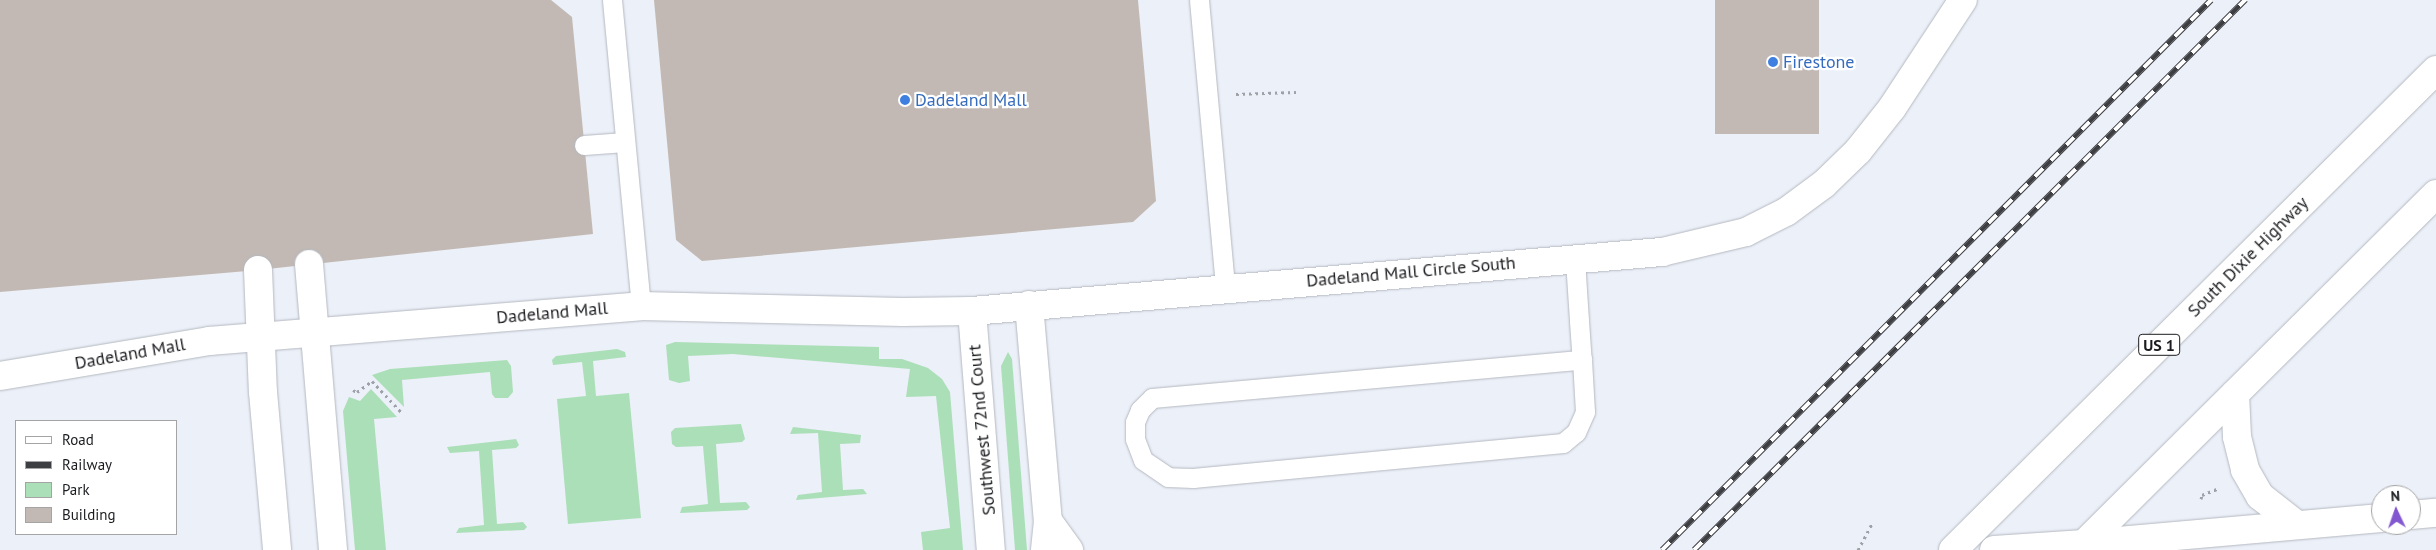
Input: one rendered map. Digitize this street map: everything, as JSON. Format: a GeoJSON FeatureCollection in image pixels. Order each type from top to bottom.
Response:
{"type":"FeatureCollection","features":[{"type":"Feature","properties":{"kind":"main road","name":"Dadeland Mall Circle South"},"geometry":{"type":"LineString","coordinates":[[1029,305],[1497,264],[1575,260],[1662,252],[1746,232],[1786,212],[1824,184],[1858,151],[1892,108],[1963,0]]}},
{"type":"Feature","properties":{"kind":"main road","name":"South Dixie Highway"},"geometry":{"type":"LineString","coordinates":[[1953,550],[2436,70]]}},
{"type":"Feature","properties":{"kind":"main road"},"geometry":{"type":"LineString","coordinates":[[2095,547],[2235,394],[2436,194]]}},
{"type":"Feature","properties":{"kind":"main road"},"geometry":{"type":"LineString","coordinates":[[309,264],[332,550]]}},
{"type":"Feature","properties":{"kind":"main road"},"geometry":{"type":"LineString","coordinates":[[258,270],[261,337],[277,550]]}},
{"type":"Feature","properties":{"kind":"main road","name":"Dadeland Mall"},"geometry":{"type":"LineString","coordinates":[[0,376],[188,344],[640,306],[903,312],[972,311],[1029,305]]}},
{"type":"Feature","properties":{"kind":"main road"},"geometry":{"type":"LineString","coordinates":[[1029,305],[1048,521],[1045,550]]}},
{"type":"Feature","properties":{"kind":"main road","name":"Southwest 72nd Court"},"geometry":{"type":"LineString","coordinates":[[972,311],[991,550]]}},
{"type":"Feature","properties":{"kind":"main road"},"geometry":{"type":"LineString","coordinates":[[2235,394],[2237,437],[2245,470],[2260,496],[2297,525]]}},
{"type":"Feature","properties":{"kind":"main road"},"geometry":{"type":"LineString","coordinates":[[2421,514],[2436,513]]}},
{"type":"Feature","properties":{"kind":"main road"},"geometry":{"type":"LineString","coordinates":[[1994,550],[2095,547],[2371,519]]}},
{"type":"Feature","properties":{"kind":"main road"},"geometry":{"type":"LineString","coordinates":[[1048,521],[1069,550]]}},
{"type":"Feature","properties":{"kind":"lane"},"geometry":{"type":"LineString","coordinates":[[612,0],[640,306]]}},
{"type":"Feature","properties":{"kind":"lane"},"geometry":{"type":"LineString","coordinates":[[1199,0],[1225,287]]}},
{"type":"Feature","properties":{"kind":"lane"},"geometry":{"type":"LineString","coordinates":[[584,145],[625,142]]}},
{"type":"Feature","properties":{"kind":"lane"},"geometry":{"type":"LineString","coordinates":[[1575,260],[1582,360],[1585,412],[1576,432],[1563,443],[1193,478],[1168,477],[1143,460],[1135,439],[1135,422],[1140,410],[1152,398],[1582,360]]}},
{"type":"Feature","properties":{"kind":"path"},"geometry":{"type":"LineString","coordinates":[[1236,94],[1296,92]]}},
{"type":"Feature","properties":{"kind":"path"},"geometry":{"type":"LineString","coordinates":[[353,390],[358,392],[372,381],[403,414]]}},
{"type":"Feature","properties":{"kind":"path"},"geometry":{"type":"LineString","coordinates":[[2199,507],[2202,494],[2226,485]]}},
{"type":"Feature","properties":{"kind":"path"},"geometry":{"type":"LineString","coordinates":[[1858,550],[1872,522]]}},
{"type":"Feature","properties":{"kind":"green space"},"geometry":{"type":"Polygon","coordinates":[[[675,342],[879,347],[879,359],[902,359],[928,368],[942,379],[950,392],[963,550],[923,550],[921,532],[950,528],[936,396],[906,397],[910,369],[733,354],[688,356],[690,381],[679,383],[669,380],[666,345],[675,342]]]}},
{"type":"Feature","properties":{"kind":"green space"},"geometry":{"type":"Polygon","coordinates":[[[617,349],[625,352],[626,357],[593,361],[596,396],[629,393],[641,518],[568,524],[557,399],[586,396],[582,362],[553,365],[552,360],[556,356],[617,349]]]}},
{"type":"Feature","properties":{"kind":"green space"},"geometry":{"type":"Polygon","coordinates":[[[1008,352],[1012,359],[1027,550],[1015,550],[1001,366],[1008,352]]]}},
{"type":"Feature","properties":{"kind":"green space"},"geometry":{"type":"Polygon","coordinates":[[[507,360],[511,366],[513,392],[508,398],[495,398],[492,394],[490,372],[402,380],[404,407],[372,375],[390,369],[507,360]]]}},
{"type":"Feature","properties":{"kind":"green space"},"geometry":{"type":"Polygon","coordinates":[[[371,389],[397,417],[374,419],[386,550],[355,550],[343,411],[349,397],[360,401],[371,389]]]}},
{"type":"Feature","properties":{"kind":"green space"},"geometry":{"type":"Polygon","coordinates":[[[741,424],[745,439],[742,442],[716,444],[720,503],[746,502],[750,507],[747,510],[680,513],[682,507],[708,504],[703,446],[676,447],[672,444],[671,432],[675,428],[741,424]]]}},
{"type":"Feature","properties":{"kind":"green space"},"geometry":{"type":"Polygon","coordinates":[[[793,427],[861,435],[860,443],[840,444],[843,490],[863,489],[867,494],[796,500],[798,495],[822,492],[818,433],[790,434],[793,427]]]}},
{"type":"Feature","properties":{"kind":"green space"},"geometry":{"type":"Polygon","coordinates":[[[516,439],[519,445],[516,448],[492,450],[497,524],[523,522],[527,527],[524,530],[456,533],[459,528],[484,525],[479,451],[450,453],[447,447],[516,439]]]}},
{"type":"Feature","properties":{"kind":"building"},"geometry":{"type":"Polygon","coordinates":[[[0,0],[551,0],[572,17],[593,234],[258,270],[0,292],[0,0]]]}},
{"type":"Feature","properties":{"kind":"building","name":"Dadeland Mall"},"geometry":{"type":"Polygon","coordinates":[[[654,0],[1138,0],[1156,201],[1133,222],[702,261],[676,240],[654,0]]]}},
{"type":"Feature","properties":{"kind":"building","name":"Firestone"},"geometry":{"type":"Polygon","coordinates":[[[1715,0],[1819,0],[1819,134],[1715,134],[1715,0]]]}},
{"type":"Feature","properties":{"kind":"railway"},"geometry":{"type":"LineString","coordinates":[[1662,550],[2211,0]]}},
{"type":"Feature","properties":{"kind":"railway"},"geometry":{"type":"LineString","coordinates":[[1694,550],[2245,0]]}},
{"type":"Feature","properties":{"kind":"place","name":"Firestone"},"geometry":{"type":"Point","coordinates":[1773,62]}},
{"type":"Feature","properties":{"kind":"place","name":"Dadeland Mall"},"geometry":{"type":"Point","coordinates":[905,100]}}]}
